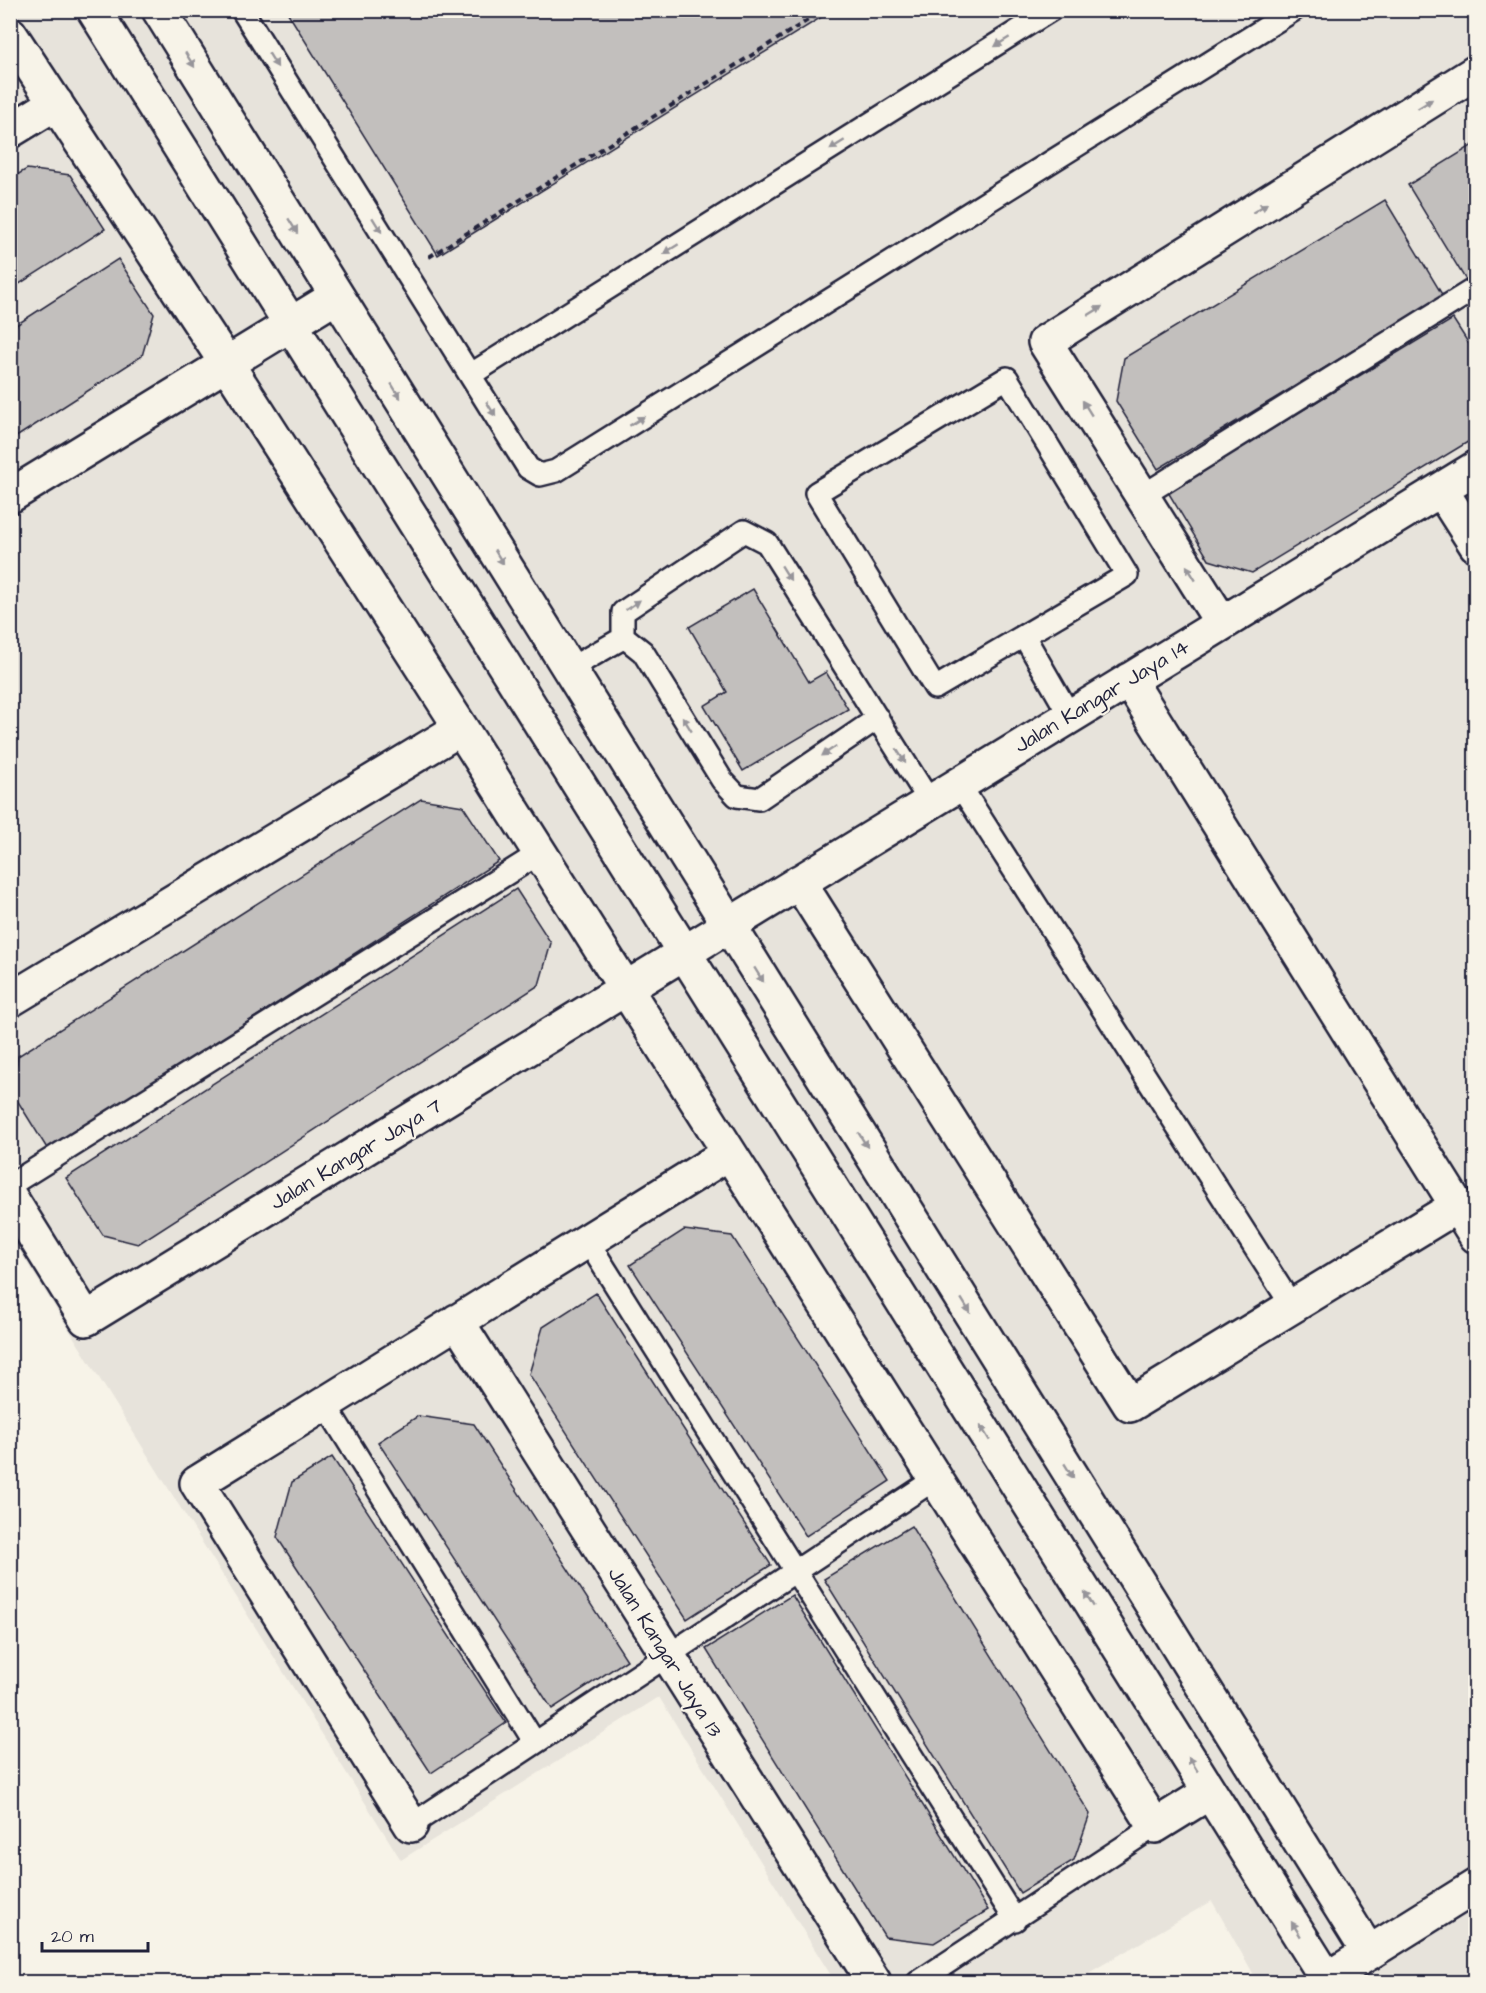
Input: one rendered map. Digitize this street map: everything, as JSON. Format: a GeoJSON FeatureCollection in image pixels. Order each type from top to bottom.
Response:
{"type":"FeatureCollection","features":[{"type":"Feature","properties":{"kind":"street"},"geometry":{"type":"LineString","coordinates":[[94,10],[1327,1979],[1476,1886]]}},
{"type":"Feature","properties":{"kind":"street"},"geometry":{"type":"LineString","coordinates":[[159,10],[1369,1953]]}},
{"type":"Feature","properties":{"kind":"street"},"geometry":{"type":"LineString","coordinates":[[10,34],[227,364],[461,728],[1155,1826],[1210,1792]]}},
{"type":"Feature","properties":{"kind":"street"},"geometry":{"type":"LineString","coordinates":[[1222,623],[1045,342],[1476,72]]}},
{"type":"Feature","properties":{"kind":"street"},"geometry":{"type":"LineString","coordinates":[[10,131],[56,103]]}},
{"type":"Feature","properties":{"kind":"street"},"geometry":{"type":"LineString","coordinates":[[10,496],[337,296]]}},
{"type":"Feature","properties":{"kind":"street","name":"Jalan Kangar Jaya 14"},"geometry":{"type":"LineString","coordinates":[[684,952],[1476,468]]}},
{"type":"Feature","properties":{"kind":"street"},"geometry":{"type":"LineString","coordinates":[[1441,490],[1476,545]]}},
{"type":"Feature","properties":{"kind":"street"},"geometry":{"type":"LineString","coordinates":[[1129,680],[1476,1236]]}},
{"type":"Feature","properties":{"kind":"street"},"geometry":{"type":"LineString","coordinates":[[10,1000],[461,728]]}},
{"type":"Feature","properties":{"kind":"street"},"geometry":{"type":"LineString","coordinates":[[799,882],[1130,1405],[1457,1206]]}},
{"type":"Feature","properties":{"kind":"street","name":"Jalan Kangar Jaya 7"},"geometry":{"type":"LineString","coordinates":[[10,1197],[86,1319],[684,952]]}},
{"type":"Feature","properties":{"kind":"street"},"geometry":{"type":"LineString","coordinates":[[411,1825],[197,1483],[729,1153]]}},
{"type":"Feature","properties":{"kind":"street","name":"Jalan Kangar Jaya 13"},"geometry":{"type":"LineString","coordinates":[[457,1321],[874,1983]]}},
{"type":"Feature","properties":{"kind":"lane"},"geometry":{"type":"LineString","coordinates":[[242,10],[528,468],[540,475],[556,471],[1294,10]]}},
{"type":"Feature","properties":{"kind":"lane"},"geometry":{"type":"LineString","coordinates":[[470,375],[1051,10]]}},
{"type":"Feature","properties":{"kind":"lane"},"geometry":{"type":"LineString","coordinates":[[1142,496],[1476,288]]}},
{"type":"Feature","properties":{"kind":"lane"},"geometry":{"type":"LineString","coordinates":[[1007,378],[1127,575],[1023,636],[935,688],[816,493],[1007,378]]}},
{"type":"Feature","properties":{"kind":"lane"},"geometry":{"type":"LineString","coordinates":[[569,669],[623,638],[622,612],[744,531],[767,543],[930,802]]}},
{"type":"Feature","properties":{"kind":"lane"},"geometry":{"type":"LineString","coordinates":[[623,636],[643,652],[722,780],[737,796],[759,799],[878,718]]}},
{"type":"Feature","properties":{"kind":"lane"},"geometry":{"type":"LineString","coordinates":[[1023,636],[1070,716]]}},
{"type":"Feature","properties":{"kind":"lane"},"geometry":{"type":"LineString","coordinates":[[959,784],[1292,1306]]}},
{"type":"Feature","properties":{"kind":"lane"},"geometry":{"type":"LineString","coordinates":[[10,1185],[540,852]]}},
{"type":"Feature","properties":{"kind":"lane"},"geometry":{"type":"LineString","coordinates":[[587,1240],[1015,1920]]}},
{"type":"Feature","properties":{"kind":"lane"},"geometry":{"type":"LineString","coordinates":[[325,1404],[535,1743]]}},
{"type":"Feature","properties":{"kind":"lane"},"geometry":{"type":"LineString","coordinates":[[411,1825],[935,1479]]}},
{"type":"Feature","properties":{"kind":"lane"},"geometry":{"type":"LineString","coordinates":[[918,1983],[1155,1826]]}},
{"type":"Feature","properties":{"kind":"path"},"geometry":{"type":"LineString","coordinates":[[405,272],[824,10]]}},
{"type":"Feature","properties":{"kind":"shaded area"},"geometry":{"type":"Polygon","coordinates":[[[11,11],[1475,11],[1475,1976],[1462,1982],[1258,1982],[1212,1901],[1073,1982],[835,1982],[659,1697],[401,1860],[11,1237],[11,11]]]}},
{"type":"Feature","properties":{"kind":"building"},"geometry":{"type":"Polygon","coordinates":[[[286,10],[833,10],[438,255],[286,10]]]}},
{"type":"Feature","properties":{"kind":"building"},"geometry":{"type":"Polygon","coordinates":[[[1476,143],[1476,276],[1467,282],[1408,185],[1476,143]]]}},
{"type":"Feature","properties":{"kind":"building"},"geometry":{"type":"Polygon","coordinates":[[[27,169],[70,175],[105,229],[10,290],[10,179],[27,169]]]}},
{"type":"Feature","properties":{"kind":"building"},"geometry":{"type":"Polygon","coordinates":[[[1385,200],[1443,296],[1158,469],[1116,401],[1124,358],[1385,200]]]}},
{"type":"Feature","properties":{"kind":"building"},"geometry":{"type":"Polygon","coordinates":[[[118,259],[154,314],[142,356],[10,441],[10,329],[118,259]]]}},
{"type":"Feature","properties":{"kind":"building"},"geometry":{"type":"Polygon","coordinates":[[[1453,319],[1476,355],[1476,437],[1252,573],[1209,560],[1168,492],[1453,319]]]}},
{"type":"Feature","properties":{"kind":"building"},"geometry":{"type":"Polygon","coordinates":[[[753,589],[809,682],[826,672],[848,709],[743,771],[704,706],[727,692],[689,627],[753,589]]]}},
{"type":"Feature","properties":{"kind":"building"},"geometry":{"type":"Polygon","coordinates":[[[421,799],[463,806],[499,861],[48,1150],[12,1092],[18,1056],[421,799]]]}},
{"type":"Feature","properties":{"kind":"building"},"geometry":{"type":"Polygon","coordinates":[[[516,889],[551,943],[539,985],[138,1244],[103,1235],[66,1178],[516,889]]]}},
{"type":"Feature","properties":{"kind":"building"},"geometry":{"type":"Polygon","coordinates":[[[684,1230],[732,1236],[890,1481],[806,1536],[630,1265],[684,1230]]]}},
{"type":"Feature","properties":{"kind":"building"},"geometry":{"type":"Polygon","coordinates":[[[596,1293],[771,1565],[687,1619],[529,1374],[543,1327],[596,1293]]]}},
{"type":"Feature","properties":{"kind":"building"},"geometry":{"type":"Polygon","coordinates":[[[418,1416],[474,1424],[627,1660],[552,1709],[378,1442],[418,1416]]]}},
{"type":"Feature","properties":{"kind":"building"},"geometry":{"type":"Polygon","coordinates":[[[332,1457],[506,1723],[431,1773],[277,1537],[292,1482],[332,1457]]]}},
{"type":"Feature","properties":{"kind":"building"},"geometry":{"type":"Polygon","coordinates":[[[911,1526],[1090,1814],[1074,1860],[1020,1893],[824,1579],[911,1526]]]}},
{"type":"Feature","properties":{"kind":"building"},"geometry":{"type":"Polygon","coordinates":[[[792,1595],[988,1910],[934,1943],[885,1937],[706,1649],[792,1595]]]}}]}
